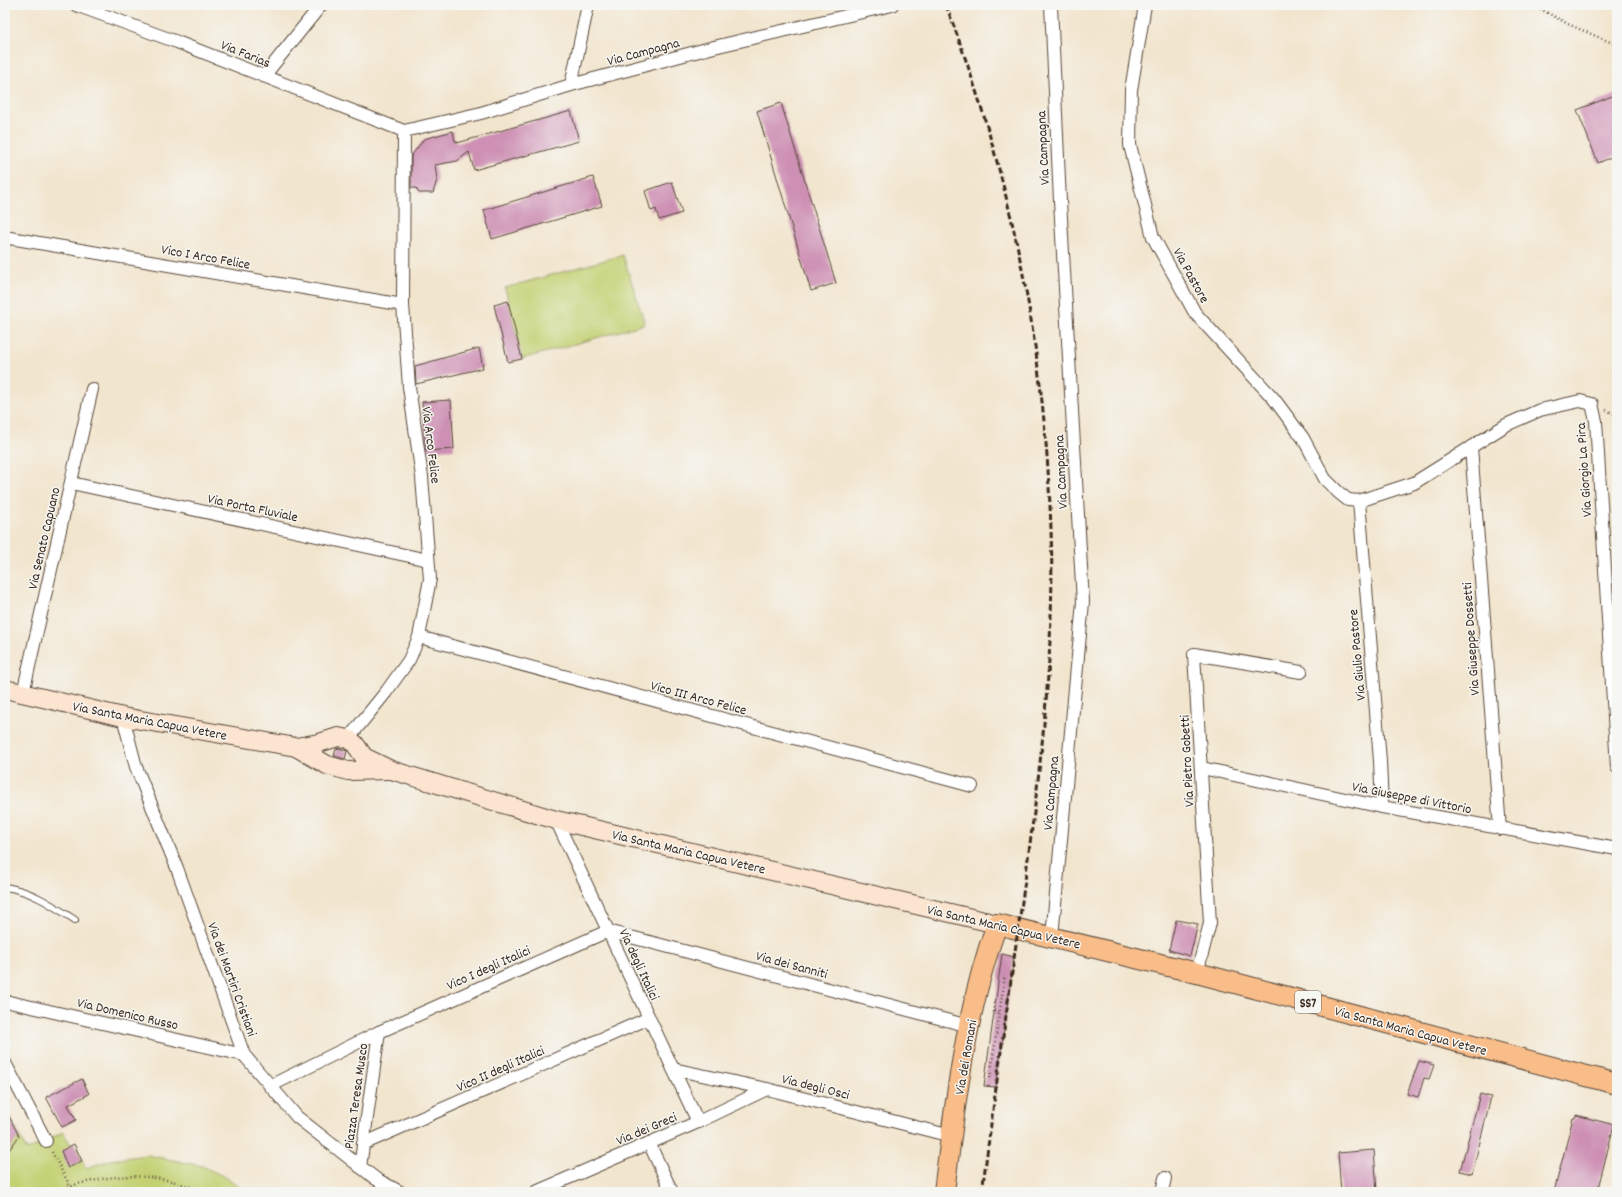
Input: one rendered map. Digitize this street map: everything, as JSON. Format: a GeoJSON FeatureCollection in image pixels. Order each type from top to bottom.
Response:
{"type":"FeatureCollection","features":[{"type":"Feature","properties":{"kind":"main road","name":"Via Santa Maria Capua Vetere"},"geometry":{"type":"LineString","coordinates":[[5,689],[123,717],[296,747]]}},
{"type":"Feature","properties":{"kind":"main road","name":"SS7"},"geometry":{"type":"LineString","coordinates":[[296,747],[319,743],[338,736],[348,739],[355,744],[364,757],[391,770]]}},
{"type":"Feature","properties":{"kind":"main road","name":"SS7"},"geometry":{"type":"LineString","coordinates":[[296,747],[327,765],[348,770],[391,770]]}},
{"type":"Feature","properties":{"kind":"main road","name":"Via Santa Maria Capua Vetere"},"geometry":{"type":"LineString","coordinates":[[391,770],[556,820],[1052,936],[1617,1084]]}},
{"type":"Feature","properties":{"kind":"main road","name":"Via dei Romani"},"geometry":{"type":"LineString","coordinates":[[944,1192],[951,1136],[969,1026],[986,956],[997,924]]}},
{"type":"Feature","properties":{"kind":"street","name":"Via Farias"},"geometry":{"type":"LineString","coordinates":[[76,5],[404,131]]}},
{"type":"Feature","properties":{"kind":"street"},"geometry":{"type":"LineString","coordinates":[[264,76],[321,5]]}},
{"type":"Feature","properties":{"kind":"street"},"geometry":{"type":"LineString","coordinates":[[571,85],[588,5]]}},
{"type":"Feature","properties":{"kind":"street","name":"Via Campagna"},"geometry":{"type":"LineString","coordinates":[[404,131],[481,113],[571,85],[714,47],[892,5]]}},
{"type":"Feature","properties":{"kind":"street","name":"Via Campagna"},"geometry":{"type":"LineString","coordinates":[[1051,5],[1060,209],[1083,602],[1052,936]]}},
{"type":"Feature","properties":{"kind":"street","name":"Via Pastore"},"geometry":{"type":"LineString","coordinates":[[1145,5],[1131,90],[1130,145],[1153,236],[1195,313],[1274,398],[1303,438],[1325,479],[1348,500],[1359,501]]}},
{"type":"Feature","properties":{"kind":"street","name":"Via Arco Felice"},"geometry":{"type":"LineString","coordinates":[[348,739],[386,692],[409,660],[419,637],[430,580],[422,477],[410,387],[403,305],[404,131]]}},
{"type":"Feature","properties":{"kind":"street","name":"Vico I Arco Felice"},"geometry":{"type":"LineString","coordinates":[[5,240],[10,238],[403,305]]}},
{"type":"Feature","properties":{"kind":"street","name":"Via Senato Capuano"},"geometry":{"type":"LineString","coordinates":[[23,693],[92,389]]}},
{"type":"Feature","properties":{"kind":"street","name":"Via Giorgio La Pira"},"geometry":{"type":"LineString","coordinates":[[1359,501],[1414,483],[1506,425],[1540,410],[1580,401],[1592,404],[1596,421],[1617,767]]}},
{"type":"Feature","properties":{"kind":"street","name":"Via Giuseppe Dossetti"},"geometry":{"type":"LineString","coordinates":[[1471,447],[1500,829]]}},
{"type":"Feature","properties":{"kind":"street","name":"Via Porta Fluviale"},"geometry":{"type":"LineString","coordinates":[[71,483],[428,560]]}},
{"type":"Feature","properties":{"kind":"street","name":"Via Giulio Pastore"},"geometry":{"type":"LineString","coordinates":[[1359,501],[1380,761],[1382,807]]}},
{"type":"Feature","properties":{"kind":"street","name":"Vico III Arco Felice"},"geometry":{"type":"LineString","coordinates":[[419,637],[972,786]]}},
{"type":"Feature","properties":{"kind":"street","name":"Via Pietro Gobetti"},"geometry":{"type":"LineString","coordinates":[[1197,973],[1210,923],[1202,768],[1194,654],[1302,672]]}},
{"type":"Feature","properties":{"kind":"street","name":"Via dei Martiri Cristiani"},"geometry":{"type":"LineString","coordinates":[[123,717],[136,767],[177,868],[244,1055],[297,1117],[360,1167],[400,1192]]}},
{"type":"Feature","properties":{"kind":"street","name":"Via Giuseppe di Vittorio"},"geometry":{"type":"LineString","coordinates":[[1202,768],[1382,807],[1617,850]]}},
{"type":"Feature","properties":{"kind":"street","name":"Via degli Italici"},"geometry":{"type":"LineString","coordinates":[[556,820],[698,1122]]}},
{"type":"Feature","properties":{"kind":"street","name":"Via dei Sanniti"},"geometry":{"type":"LineString","coordinates":[[608,930],[969,1026]]}},
{"type":"Feature","properties":{"kind":"street","name":"Vico I degli Italici"},"geometry":{"type":"LineString","coordinates":[[379,1032],[608,930]]}},
{"type":"Feature","properties":{"kind":"street","name":"Via Domenico Russo"},"geometry":{"type":"LineString","coordinates":[[5,1000],[244,1055]]}},
{"type":"Feature","properties":{"kind":"street","name":"Vico II degli Italici"},"geometry":{"type":"LineString","coordinates":[[363,1144],[649,1018]]}},
{"type":"Feature","properties":{"kind":"street","name":"Piazza Teresa Musco"},"geometry":{"type":"LineString","coordinates":[[270,1086],[379,1032]]}},
{"type":"Feature","properties":{"kind":"street","name":"Piazza Teresa Musco"},"geometry":{"type":"LineString","coordinates":[[360,1167],[379,1032]]}},
{"type":"Feature","properties":{"kind":"street"},"geometry":{"type":"LineString","coordinates":[[5,1063],[48,1144]]}},
{"type":"Feature","properties":{"kind":"street","name":"Via degli Osci"},"geometry":{"type":"LineString","coordinates":[[673,1068],[767,1089],[951,1136]]}},
{"type":"Feature","properties":{"kind":"street","name":"Via dei Greci"},"geometry":{"type":"LineString","coordinates":[[536,1192],[698,1122],[767,1089]]}},
{"type":"Feature","properties":{"kind":"street"},"geometry":{"type":"LineString","coordinates":[[649,1143],[672,1192]]}},
{"type":"Feature","properties":{"kind":"street"},"geometry":{"type":"LineString","coordinates":[[1162,1192],[1165,1178]]}},
{"type":"Feature","properties":{"kind":"lane"},"geometry":{"type":"LineString","coordinates":[[5,887],[20,889],[44,900],[75,920]]}},
{"type":"Feature","properties":{"kind":"path"},"geometry":{"type":"LineString","coordinates":[[1533,5],[1570,25],[1617,45]]}},
{"type":"Feature","properties":{"kind":"path"},"geometry":{"type":"LineString","coordinates":[[990,1078],[1005,975]]}},
{"type":"Feature","properties":{"kind":"path"},"geometry":{"type":"LineString","coordinates":[[994,1012],[1000,1013]]}},
{"type":"Feature","properties":{"kind":"path"},"geometry":{"type":"LineString","coordinates":[[48,1144],[73,1192]]}},
{"type":"Feature","properties":{"kind":"path"},"geometry":{"type":"LineString","coordinates":[[61,1192],[70,1186],[130,1174],[176,1182],[203,1192]]}},
{"type":"Feature","properties":{"kind":"green space"},"geometry":{"type":"Polygon","coordinates":[[[623,255],[645,324],[522,359],[505,288],[623,255]]]}},
{"type":"Feature","properties":{"kind":"green space"},"geometry":{"type":"Polygon","coordinates":[[[5,1108],[27,1151],[63,1132],[71,1145],[74,1144],[86,1168],[110,1160],[147,1155],[202,1166],[227,1178],[247,1192],[5,1192],[5,1108]]]}},
{"type":"Feature","properties":{"kind":"building"},"geometry":{"type":"Polygon","coordinates":[[[1617,94],[1617,155],[1598,163],[1577,110],[1617,94]]]}},
{"type":"Feature","properties":{"kind":"building"},"geometry":{"type":"Polygon","coordinates":[[[781,103],[836,283],[811,291],[757,111],[781,103]]]}},
{"type":"Feature","properties":{"kind":"building"},"geometry":{"type":"Polygon","coordinates":[[[571,111],[579,141],[474,170],[469,152],[457,161],[435,165],[437,180],[433,193],[419,193],[416,188],[411,188],[411,156],[424,139],[453,131],[455,141],[457,141],[457,143],[571,111]]]}},
{"type":"Feature","properties":{"kind":"building"},"geometry":{"type":"Polygon","coordinates":[[[593,177],[602,206],[492,239],[484,210],[593,177]]]}},
{"type":"Feature","properties":{"kind":"building"},"geometry":{"type":"Polygon","coordinates":[[[672,182],[682,213],[659,220],[656,209],[651,211],[645,191],[672,182]]]}},
{"type":"Feature","properties":{"kind":"building"},"geometry":{"type":"Polygon","coordinates":[[[508,301],[522,359],[508,362],[494,305],[508,301]]]}},
{"type":"Feature","properties":{"kind":"building"},"geometry":{"type":"Polygon","coordinates":[[[479,348],[483,368],[416,384],[415,366],[479,348]]]}},
{"type":"Feature","properties":{"kind":"building"},"geometry":{"type":"Polygon","coordinates":[[[451,400],[454,449],[426,451],[422,402],[451,400]]]}},
{"type":"Feature","properties":{"kind":"building"},"geometry":{"type":"Polygon","coordinates":[[[339,748],[347,751],[345,759],[334,756],[336,749],[339,748]]]}},
{"type":"Feature","properties":{"kind":"building"},"geometry":{"type":"Polygon","coordinates":[[[1176,920],[1198,924],[1190,956],[1169,950],[1176,920]]]}},
{"type":"Feature","properties":{"kind":"building"},"geometry":{"type":"Polygon","coordinates":[[[1002,954],[1014,957],[996,1087],[984,1086],[1002,954]]]}},
{"type":"Feature","properties":{"kind":"building"},"geometry":{"type":"Polygon","coordinates":[[[1419,1061],[1434,1065],[1429,1079],[1424,1078],[1418,1097],[1407,1094],[1419,1061]]]}},
{"type":"Feature","properties":{"kind":"building"},"geometry":{"type":"Polygon","coordinates":[[[82,1079],[89,1094],[68,1105],[76,1120],[62,1127],[46,1097],[82,1079]]]}},
{"type":"Feature","properties":{"kind":"building"},"geometry":{"type":"Polygon","coordinates":[[[1480,1094],[1491,1097],[1472,1174],[1460,1171],[1480,1094]]]}},
{"type":"Feature","properties":{"kind":"building"},"geometry":{"type":"Polygon","coordinates":[[[5,1108],[19,1136],[5,1156],[5,1108]]]}},
{"type":"Feature","properties":{"kind":"building"},"geometry":{"type":"Polygon","coordinates":[[[1576,1115],[1614,1125],[1597,1192],[1554,1192],[1573,1118],[1575,1118],[1576,1115]]]}},
{"type":"Feature","properties":{"kind":"building"},"geometry":{"type":"Polygon","coordinates":[[[74,1144],[82,1161],[68,1168],[61,1151],[74,1144]]]}},
{"type":"Feature","properties":{"kind":"building"},"geometry":{"type":"Polygon","coordinates":[[[1374,1150],[1377,1192],[1341,1192],[1338,1153],[1374,1150]]]}},
{"type":"Feature","properties":{"kind":"railway"},"geometry":{"type":"LineString","coordinates":[[946,5],[967,62],[985,119],[1015,234],[1036,350],[1043,409],[1050,506],[1052,597],[1044,728],[982,1192]]}}]}
